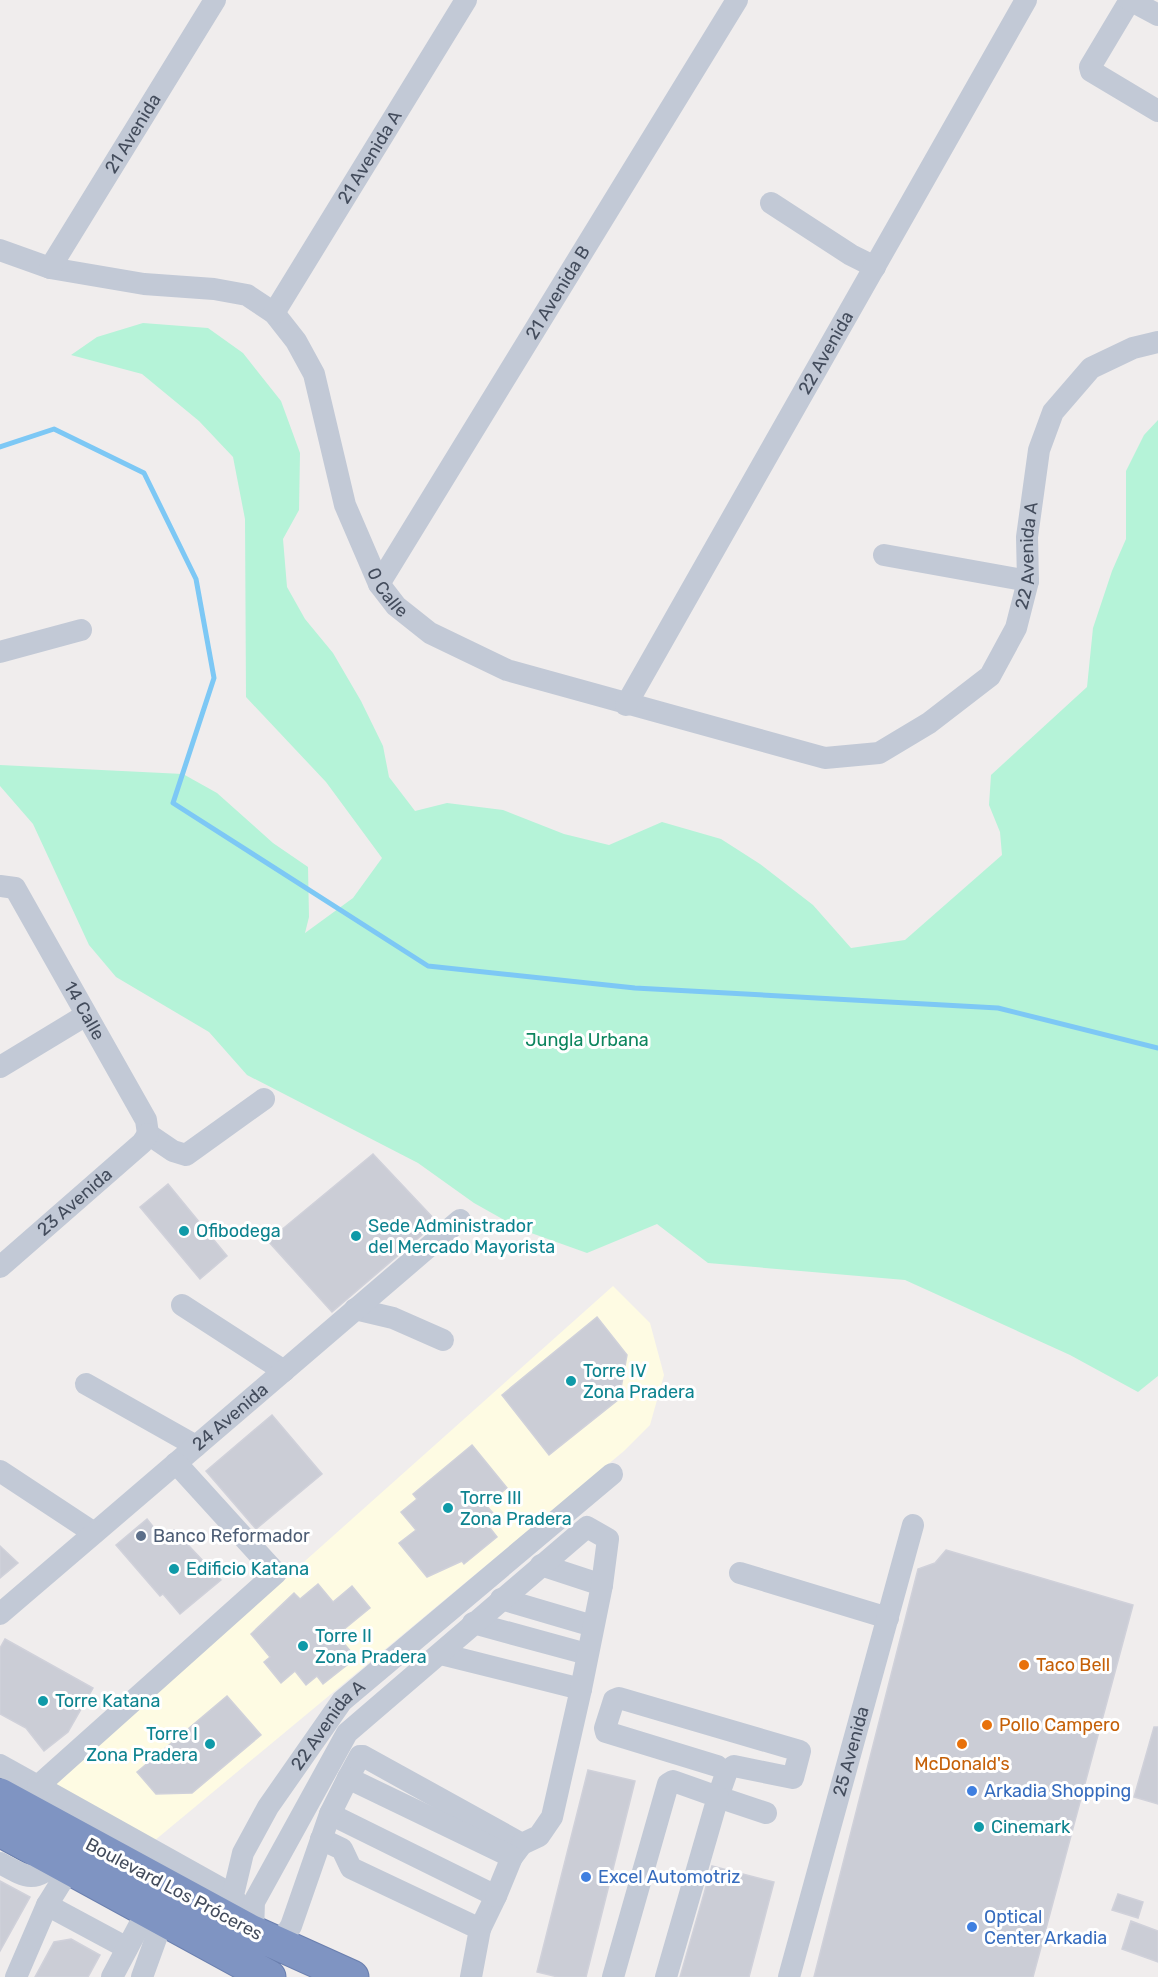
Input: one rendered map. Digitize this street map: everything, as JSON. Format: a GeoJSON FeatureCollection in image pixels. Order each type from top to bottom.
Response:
{"type":"FeatureCollection","features":[{"type":"Feature","properties":{"kind":"highway","name":"Boulevard Los Próceres"},"geometry":{"type":"LineString","coordinates":[[0,1795],[261,1936],[352,1977]]}},
{"type":"Feature","properties":{"kind":"highway","name":"Boulevard Los Próceres"},"geometry":{"type":"LineString","coordinates":[[0,1830],[269,1977]]}},
{"type":"Feature","properties":{"kind":"street","name":"21 Avenida"},"geometry":{"type":"LineString","coordinates":[[50,268],[215,0]]}},
{"type":"Feature","properties":{"kind":"street","name":"21 Avenida A"},"geometry":{"type":"LineString","coordinates":[[274,313],[466,0]]}},
{"type":"Feature","properties":{"kind":"street","name":"21 Avenida B"},"geometry":{"type":"LineString","coordinates":[[380,584],[737,0]]}},
{"type":"Feature","properties":{"kind":"street","name":"22 Avenida"},"geometry":{"type":"LineString","coordinates":[[626,705],[1026,0]]}},
{"type":"Feature","properties":{"kind":"street"},"geometry":{"type":"LineString","coordinates":[[1158,15],[1130,0],[1090,67],[1091,71],[1158,111]]}},
{"type":"Feature","properties":{"kind":"street"},"geometry":{"type":"LineString","coordinates":[[771,203],[851,255],[875,267]]}},
{"type":"Feature","properties":{"kind":"street","name":"0 Calle"},"geometry":{"type":"LineString","coordinates":[[0,250],[50,268],[144,284],[214,289],[247,295],[274,313],[296,341],[314,374],[345,505],[380,584],[396,606],[430,633],[466,652],[507,670],[626,705],[825,758],[879,753],[929,723]]}},
{"type":"Feature","properties":{"kind":"street","name":"22 Avenida A"},"geometry":{"type":"LineString","coordinates":[[929,723],[990,676],[1016,628],[1028,581],[1027,537],[1039,450],[1053,412],[1091,368],[1133,348],[1158,342]]}},
{"type":"Feature","properties":{"kind":"street"},"geometry":{"type":"LineString","coordinates":[[884,555],[1028,581]]}},
{"type":"Feature","properties":{"kind":"street"},"geometry":{"type":"LineString","coordinates":[[0,652],[81,630]]}},
{"type":"Feature","properties":{"kind":"street","name":"14 Calle"},"geometry":{"type":"LineString","coordinates":[[7,887],[86,1015],[146,1120],[148,1134]]}},
{"type":"Feature","properties":{"kind":"street"},"geometry":{"type":"LineString","coordinates":[[0,1067],[86,1015]]}},
{"type":"Feature","properties":{"kind":"street"},"geometry":{"type":"LineString","coordinates":[[148,1134],[173,1151],[186,1155],[264,1099]]}},
{"type":"Feature","properties":{"kind":"street","name":"23 Avenida"},"geometry":{"type":"LineString","coordinates":[[0,1267],[142,1143],[148,1134]]}},
{"type":"Feature","properties":{"kind":"street","name":"24 Avenida"},"geometry":{"type":"LineString","coordinates":[[0,1614],[460,1220]]}},
{"type":"Feature","properties":{"kind":"street"},"geometry":{"type":"LineString","coordinates":[[182,1305],[284,1371]]}},
{"type":"Feature","properties":{"kind":"street"},"geometry":{"type":"LineString","coordinates":[[356,1309],[393,1318],[443,1340]]}},
{"type":"Feature","properties":{"kind":"street"},"geometry":{"type":"LineString","coordinates":[[86,1384],[196,1446]]}},
{"type":"Feature","properties":{"kind":"street"},"geometry":{"type":"LineString","coordinates":[[38,1786],[276,1573],[176,1463]]}},
{"type":"Feature","properties":{"kind":"street"},"geometry":{"type":"LineString","coordinates":[[0,1472],[94,1533]]}},
{"type":"Feature","properties":{"kind":"street","name":"22 Avenida A"},"geometry":{"type":"LineString","coordinates":[[232,1895],[243,1852],[268,1807],[342,1701],[612,1474]]}},
{"type":"Feature","properties":{"kind":"street","name":"25 Avenida"},"geometry":{"type":"LineString","coordinates":[[789,1977],[913,1525]]}},
{"type":"Feature","properties":{"kind":"street"},"geometry":{"type":"LineString","coordinates":[[261,1936],[254,1902],[347,1733],[357,1722],[441,1654],[473,1623],[587,1527],[608,1539],[602,1585],[552,1817],[539,1836],[517,1851],[480,1929],[471,1977]]}},
{"type":"Feature","properties":{"kind":"street"},"geometry":{"type":"LineString","coordinates":[[541,1565],[602,1585]]}},
{"type":"Feature","properties":{"kind":"street"},"geometry":{"type":"LineString","coordinates":[[740,1573],[888,1617]]}},
{"type":"Feature","properties":{"kind":"street"},"geometry":{"type":"LineString","coordinates":[[501,1599],[593,1626]]}},
{"type":"Feature","properties":{"kind":"street"},"geometry":{"type":"LineString","coordinates":[[473,1623],[587,1654]]}},
{"type":"Feature","properties":{"kind":"street"},"geometry":{"type":"LineString","coordinates":[[441,1654],[581,1689]]}},
{"type":"Feature","properties":{"kind":"street"},"geometry":{"type":"LineString","coordinates":[[666,1977],[718,1797],[730,1767],[793,1778],[801,1753],[619,1698],[614,1701],[605,1728],[606,1732],[717,1766]]}},
{"type":"Feature","properties":{"kind":"street"},"geometry":{"type":"LineString","coordinates":[[261,1936],[291,1926],[330,1814],[360,1755],[517,1851]]}},
{"type":"Feature","properties":{"kind":"street"},"geometry":{"type":"LineString","coordinates":[[0,1765],[232,1895],[261,1936]]}},
{"type":"Feature","properties":{"kind":"street"},"geometry":{"type":"LineString","coordinates":[[614,1977],[668,1784],[673,1781],[679,1782],[766,1813]]}},
{"type":"Feature","properties":{"kind":"street"},"geometry":{"type":"LineString","coordinates":[[330,1814],[496,1896]]}},
{"type":"Feature","properties":{"kind":"street"},"geometry":{"type":"LineString","coordinates":[[321,1839],[342,1849],[351,1868],[480,1929]]}},
{"type":"Feature","properties":{"kind":"street"},"geometry":{"type":"LineString","coordinates":[[0,1863],[31,1877],[63,1865]]}},
{"type":"Feature","properties":{"kind":"street"},"geometry":{"type":"LineString","coordinates":[[15,1977],[63,1865]]}},
{"type":"Feature","properties":{"kind":"street"},"geometry":{"type":"LineString","coordinates":[[47,1905],[127,1948]]}},
{"type":"Feature","properties":{"kind":"street"},"geometry":{"type":"LineString","coordinates":[[112,1977],[127,1948],[155,1915]]}},
{"type":"Feature","properties":{"kind":"street"},"geometry":{"type":"LineString","coordinates":[[146,1968],[155,1915]]}},
{"type":"Feature","properties":{"kind":"shaded area"},"geometry":{"type":"Polygon","coordinates":[[[613,1286],[650,1323],[664,1375],[650,1425],[624,1451],[154,1841],[53,1786],[613,1286]]]}},
{"type":"Feature","properties":{"kind":"green space","name":"Jungla Urbana"},"geometry":{"type":"Polygon","coordinates":[[[143,323],[208,328],[243,353],[281,401],[300,453],[299,510],[283,539],[287,587],[305,619],[333,653],[361,701],[383,746],[389,777],[415,811],[447,803],[503,810],[564,834],[609,845],[662,822],[721,839],[760,864],[813,905],[851,948],[905,940],[1002,855],[1000,832],[989,805],[991,775],[1087,687],[1093,628],[1112,571],[1126,539],[1126,471],[1144,435],[1158,420],[1158,1376],[1138,1392],[1070,1355],[905,1280],[708,1263],[657,1224],[587,1253],[520,1229],[474,1203],[418,1163],[247,1075],[209,1032],[116,977],[89,945],[33,824],[0,786],[0,765],[183,774],[217,793],[273,843],[308,867],[309,917],[305,933],[353,898],[382,858],[326,782],[246,697],[245,519],[233,457],[199,421],[142,374],[71,355],[97,337],[143,323]]]}},
{"type":"Feature","properties":{"kind":"building","name":"Sede Administrador del Mercado Mayorista"},"geometry":{"type":"Polygon","coordinates":[[[373,1154],[437,1222],[332,1312],[268,1241],[373,1154]]]}},
{"type":"Feature","properties":{"kind":"building","name":"Ofibodega"},"geometry":{"type":"Polygon","coordinates":[[[168,1184],[227,1256],[200,1279],[140,1207],[168,1184]]]}},
{"type":"Feature","properties":{"kind":"building","name":"Torre IV Zona Pradera"},"geometry":{"type":"Polygon","coordinates":[[[597,1317],[627,1355],[619,1399],[549,1455],[502,1395],[597,1317]]]}},
{"type":"Feature","properties":{"kind":"building"},"geometry":{"type":"Polygon","coordinates":[[[272,1415],[322,1474],[256,1529],[206,1471],[272,1415]]]}},
{"type":"Feature","properties":{"kind":"building","name":"Torre III Zona Pradera"},"geometry":{"type":"Polygon","coordinates":[[[472,1445],[507,1488],[486,1505],[499,1520],[490,1528],[497,1537],[464,1564],[462,1561],[427,1577],[399,1543],[416,1530],[401,1512],[417,1499],[413,1494],[472,1445]]]}},
{"type":"Feature","properties":{"kind":"building","name":"Edificio Katana"},"geometry":{"type":"Polygon","coordinates":[[[147,1519],[163,1539],[174,1530],[221,1580],[180,1614],[163,1594],[160,1596],[116,1545],[147,1519]]]}},
{"type":"Feature","properties":{"kind":"building"},"geometry":{"type":"Polygon","coordinates":[[[0,1546],[18,1563],[0,1578],[0,1546]]]}},
{"type":"Feature","properties":{"kind":"building","name":"Arkadia Shopping"},"geometry":{"type":"Polygon","coordinates":[[[946,1550],[1133,1605],[1033,1977],[814,1977],[918,1569],[935,1563],[946,1550]]]}},
{"type":"Feature","properties":{"kind":"building","name":"Torre II Zona Pradera"},"geometry":{"type":"Polygon","coordinates":[[[318,1584],[333,1602],[352,1586],[370,1608],[337,1635],[356,1658],[323,1684],[317,1676],[306,1685],[295,1671],[281,1683],[264,1662],[270,1657],[251,1634],[294,1593],[300,1599],[318,1584]]]}},
{"type":"Feature","properties":{"kind":"building","name":"Torre Katana"},"geometry":{"type":"Polygon","coordinates":[[[5,1639],[93,1688],[68,1732],[44,1751],[26,1728],[0,1714],[0,1648],[5,1639]]]}},
{"type":"Feature","properties":{"kind":"building","name":"Torre I Zona Pradera"},"geometry":{"type":"Polygon","coordinates":[[[227,1696],[261,1735],[192,1793],[156,1794],[137,1772],[227,1696]]]}},
{"type":"Feature","properties":{"kind":"building"},"geometry":{"type":"Polygon","coordinates":[[[1154,1727],[1158,1727],[1158,1804],[1134,1797],[1154,1727]]]}},
{"type":"Feature","properties":{"kind":"building","name":"Excel Automotriz"},"geometry":{"type":"Polygon","coordinates":[[[588,1770],[635,1781],[586,1977],[558,1977],[537,1972],[588,1770]]]}},
{"type":"Feature","properties":{"kind":"building","name":"Excel Automotriz"},"geometry":{"type":"Polygon","coordinates":[[[712,1866],[774,1882],[749,1977],[680,1977],[712,1866]]]}},
{"type":"Feature","properties":{"kind":"building"},"geometry":{"type":"Polygon","coordinates":[[[0,1881],[30,1897],[0,1951],[0,1881]]]}},
{"type":"Feature","properties":{"kind":"building"},"geometry":{"type":"Polygon","coordinates":[[[1118,1894],[1143,1902],[1138,1918],[1112,1910],[1118,1894]]]}},
{"type":"Feature","properties":{"kind":"building"},"geometry":{"type":"Polygon","coordinates":[[[1131,1921],[1158,1931],[1158,1962],[1122,1949],[1131,1921]]]}},
{"type":"Feature","properties":{"kind":"building"},"geometry":{"type":"Polygon","coordinates":[[[71,1939],[100,1955],[88,1977],[35,1977],[54,1942],[71,1939]]]}},
{"type":"Feature","properties":{"kind":"waterway"},"geometry":{"type":"LineString","coordinates":[[0,447],[54,429],[144,473],[196,579],[214,678],[173,803],[428,966],[635,988],[998,1008],[1158,1048]]}},
{"type":"Feature","properties":{"kind":"place","name":"Ofibodega"},"geometry":{"type":"Point","coordinates":[184,1231]}},
{"type":"Feature","properties":{"kind":"place","name":"Sede Administrador del Mercado Mayorista"},"geometry":{"type":"Point","coordinates":[356,1236]}},
{"type":"Feature","properties":{"kind":"place","name":"Torre IV Zona Pradera"},"geometry":{"type":"Point","coordinates":[571,1381]}},
{"type":"Feature","properties":{"kind":"place","name":"Torre III Zona Pradera"},"geometry":{"type":"Point","coordinates":[448,1508]}},
{"type":"Feature","properties":{"kind":"place","name":"Banco Reformador"},"geometry":{"type":"Point","coordinates":[141,1536]}},
{"type":"Feature","properties":{"kind":"place","name":"Edificio Katana"},"geometry":{"type":"Point","coordinates":[174,1569]}},
{"type":"Feature","properties":{"kind":"place","name":"Torre II Zona Pradera"},"geometry":{"type":"Point","coordinates":[303,1646]}},
{"type":"Feature","properties":{"kind":"place","name":"Taco Bell"},"geometry":{"type":"Point","coordinates":[1024,1665]}},
{"type":"Feature","properties":{"kind":"place","name":"Torre Katana"},"geometry":{"type":"Point","coordinates":[43,1701]}},
{"type":"Feature","properties":{"kind":"place","name":"Pollo Campero"},"geometry":{"type":"Point","coordinates":[987,1725]}},
{"type":"Feature","properties":{"kind":"place","name":"Torre I Zona Pradera"},"geometry":{"type":"Point","coordinates":[210,1744]}},
{"type":"Feature","properties":{"kind":"place","name":"McDonald's"},"geometry":{"type":"Point","coordinates":[962,1744]}},
{"type":"Feature","properties":{"kind":"place","name":"Arkadia Shopping"},"geometry":{"type":"Point","coordinates":[972,1791]}},
{"type":"Feature","properties":{"kind":"place","name":"Cinemark"},"geometry":{"type":"Point","coordinates":[979,1827]}},
{"type":"Feature","properties":{"kind":"place","name":"Excel Automotriz"},"geometry":{"type":"Point","coordinates":[586,1877]}},
{"type":"Feature","properties":{"kind":"place","name":"Optical Center Arkadia"},"geometry":{"type":"Point","coordinates":[972,1927]}}]}
